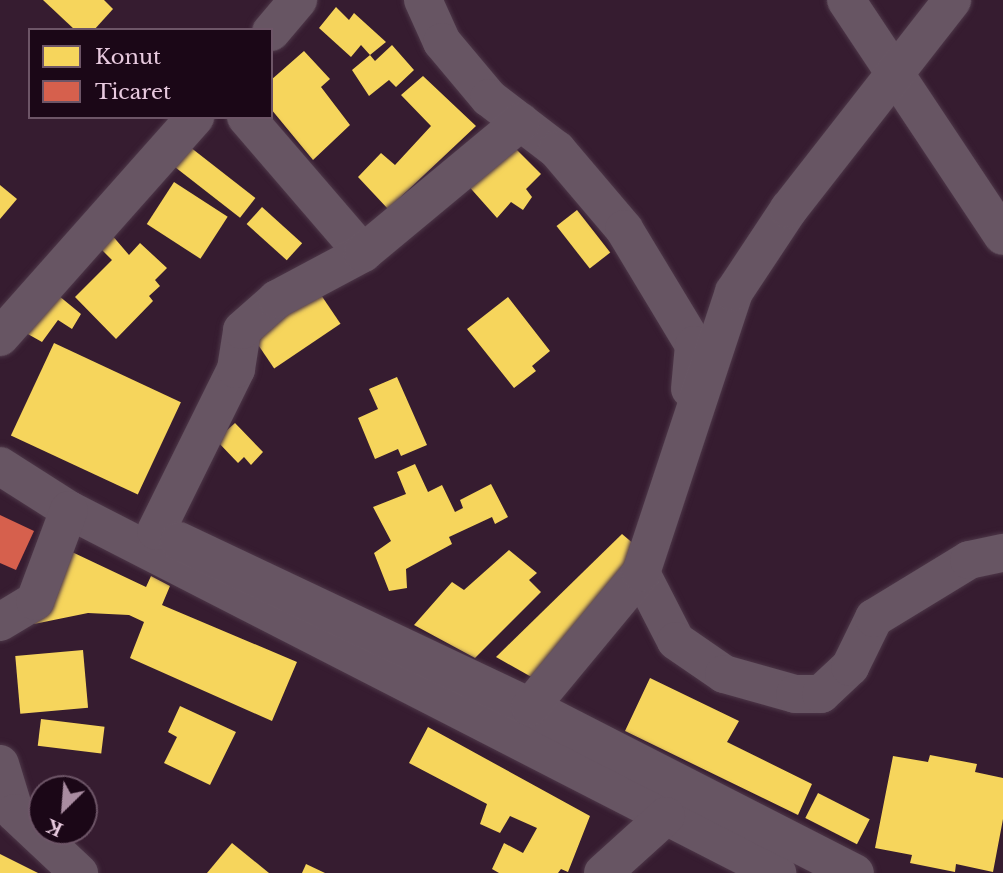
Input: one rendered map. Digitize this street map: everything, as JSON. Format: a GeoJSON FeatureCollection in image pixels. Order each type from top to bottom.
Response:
{"type":"FeatureCollection","features":[{"type":"Feature","properties":{"kind":"street"},"geometry":{"type":"LineString","coordinates":[[273,30],[298,0]]}},
{"type":"Feature","properties":{"kind":"street"},"geometry":{"type":"LineString","coordinates":[[424,0],[442,42],[489,98],[557,150],[624,229],[694,345],[687,425]]}},
{"type":"Feature","properties":{"kind":"street"},"geometry":{"type":"LineString","coordinates":[[846,0],[1003,236]]}},
{"type":"Feature","properties":{"kind":"street"},"geometry":{"type":"LineString","coordinates":[[530,707],[641,573],[687,425],[734,292],[789,209],[952,0]]}},
{"type":"Feature","properties":{"kind":"street"},"geometry":{"type":"LineString","coordinates":[[0,337],[193,119]]}},
{"type":"Feature","properties":{"kind":"street"},"geometry":{"type":"LineString","coordinates":[[248,119],[363,253]]}},
{"type":"Feature","properties":{"kind":"street"},"geometry":{"type":"LineString","coordinates":[[156,531],[236,369],[242,330],[277,299],[363,253],[521,122]]}},
{"type":"Feature","properties":{"kind":"street"},"geometry":{"type":"LineString","coordinates":[[0,466],[69,510],[777,873]]}},
{"type":"Feature","properties":{"kind":"street"},"geometry":{"type":"LineString","coordinates":[[69,510],[156,531],[237,564],[530,707],[855,873]]}},
{"type":"Feature","properties":{"kind":"street"},"geometry":{"type":"LineString","coordinates":[[0,622],[35,601],[69,510]]}},
{"type":"Feature","properties":{"kind":"street"},"geometry":{"type":"LineString","coordinates":[[641,573],[676,640],[724,674],[795,694],[821,694],[850,667],[874,618],[969,559],[1003,552]]}},
{"type":"Feature","properties":{"kind":"street"},"geometry":{"type":"LineString","coordinates":[[0,764],[15,813],[79,873]]}},
{"type":"Feature","properties":{"kind":"street"},"geometry":{"type":"LineString","coordinates":[[603,873],[666,816]]}},
{"type":"Feature","properties":{"kind":"building: Konut"},"geometry":{"type":"Polygon","coordinates":[[[43,0],[104,0],[113,9],[96,28],[73,28],[43,0]]]}},
{"type":"Feature","properties":{"kind":"building: Konut"},"geometry":{"type":"Polygon","coordinates":[[[336,7],[349,20],[354,13],[386,42],[370,55],[361,45],[351,57],[319,28],[336,7]]]}},
{"type":"Feature","properties":{"kind":"building: Konut"},"geometry":{"type":"Polygon","coordinates":[[[392,45],[414,70],[396,87],[389,80],[369,96],[352,70],[370,55],[375,61],[392,45]]]}},
{"type":"Feature","properties":{"kind":"building: Konut"},"geometry":{"type":"Polygon","coordinates":[[[304,51],[330,79],[321,87],[350,125],[313,160],[273,111],[273,78],[304,51]]]}},
{"type":"Feature","properties":{"kind":"building: Konut"},"geometry":{"type":"Polygon","coordinates":[[[423,76],[476,126],[388,209],[358,177],[381,153],[395,165],[431,126],[401,95],[423,76]]]}},
{"type":"Feature","properties":{"kind":"building: Konut"},"geometry":{"type":"Polygon","coordinates":[[[508,141],[541,174],[526,189],[532,197],[523,210],[511,202],[497,218],[465,182],[508,141]]]}},
{"type":"Feature","properties":{"kind":"building: Konut"},"geometry":{"type":"Polygon","coordinates":[[[190,147],[255,198],[240,218],[175,167],[190,147]]]}},
{"type":"Feature","properties":{"kind":"building: Konut"},"geometry":{"type":"Polygon","coordinates":[[[174,182],[228,217],[200,259],[147,224],[174,182]]]}},
{"type":"Feature","properties":{"kind":"building: Konut"},"geometry":{"type":"Polygon","coordinates":[[[0,185],[17,199],[0,219],[0,185]]]}},
{"type":"Feature","properties":{"kind":"building: Konut"},"geometry":{"type":"Polygon","coordinates":[[[262,207],[302,243],[287,260],[247,224],[262,207]]]}},
{"type":"Feature","properties":{"kind":"building: Konut"},"geometry":{"type":"Polygon","coordinates":[[[577,210],[610,253],[590,269],[557,226],[577,210]]]}},
{"type":"Feature","properties":{"kind":"building: Konut"},"geometry":{"type":"Polygon","coordinates":[[[111,234],[129,255],[140,243],[167,268],[155,280],[160,286],[149,296],[153,301],[116,339],[75,297],[112,260],[99,247],[111,234]]]}},
{"type":"Feature","properties":{"kind":"building: Konut"},"geometry":{"type":"Polygon","coordinates":[[[317,289],[340,324],[274,369],[251,334],[317,289]]]}},
{"type":"Feature","properties":{"kind":"building: Konut"},"geometry":{"type":"Polygon","coordinates":[[[53,291],[81,314],[72,329],[58,320],[42,342],[26,333],[53,291]]]}},
{"type":"Feature","properties":{"kind":"building: Konut"},"geometry":{"type":"Polygon","coordinates":[[[508,297],[550,351],[532,366],[536,371],[514,388],[467,329],[508,297]]]}},
{"type":"Feature","properties":{"kind":"building: Konut"},"geometry":{"type":"Polygon","coordinates":[[[54,343],[181,402],[138,495],[11,435],[54,343]]]}},
{"type":"Feature","properties":{"kind":"building: Konut"},"geometry":{"type":"Polygon","coordinates":[[[397,377],[427,445],[401,456],[398,449],[375,459],[358,418],[378,409],[369,389],[397,377]]]}},
{"type":"Feature","properties":{"kind":"building: Konut"},"geometry":{"type":"Polygon","coordinates":[[[235,423],[263,452],[251,465],[244,457],[238,463],[216,440],[235,423]]]}},
{"type":"Feature","properties":{"kind":"building: Konut"},"geometry":{"type":"Polygon","coordinates":[[[415,464],[428,492],[442,485],[455,512],[463,508],[460,500],[491,484],[508,517],[495,524],[492,517],[449,537],[452,544],[406,569],[407,588],[389,591],[374,553],[391,541],[373,507],[406,494],[397,472],[415,464]]]}},
{"type":"Feature","properties":{"kind":"building: Konut"},"geometry":{"type":"Polygon","coordinates":[[[622,534],[641,550],[535,679],[496,657],[622,534]]]}},
{"type":"Feature","properties":{"kind":"building: Konut"},"geometry":{"type":"Polygon","coordinates":[[[509,550],[537,573],[529,580],[541,592],[475,658],[414,625],[452,582],[464,590],[509,550]]]}},
{"type":"Feature","properties":{"kind":"building: Konut"},"geometry":{"type":"Polygon","coordinates":[[[72,552],[146,587],[151,576],[170,586],[162,605],[297,662],[272,721],[130,658],[144,622],[129,615],[88,613],[34,624],[72,552]]]}},
{"type":"Feature","properties":{"kind":"building: Konut"},"geometry":{"type":"Polygon","coordinates":[[[83,650],[88,708],[20,714],[15,656],[83,650]]]}},
{"type":"Feature","properties":{"kind":"building: Konut"},"geometry":{"type":"Polygon","coordinates":[[[650,678],[739,721],[727,742],[812,784],[798,815],[625,731],[650,678]]]}},
{"type":"Feature","properties":{"kind":"building: Konut"},"geometry":{"type":"Polygon","coordinates":[[[180,706],[236,732],[210,785],[164,763],[177,737],[168,732],[180,706]]]}},
{"type":"Feature","properties":{"kind":"building: Konut"},"geometry":{"type":"Polygon","coordinates":[[[41,719],[105,727],[101,754],[38,746],[41,719]]]}},
{"type":"Feature","properties":{"kind":"building: Konut"},"geometry":{"type":"Polygon","coordinates":[[[428,727],[590,816],[568,872],[561,869],[558,873],[499,873],[492,869],[504,843],[523,853],[537,828],[510,816],[500,833],[480,824],[487,804],[409,763],[428,727]]]}},
{"type":"Feature","properties":{"kind":"building: Konut"},"geometry":{"type":"Polygon","coordinates":[[[930,755],[977,764],[975,772],[1003,778],[1003,819],[993,872],[956,864],[955,872],[910,863],[912,855],[875,848],[893,756],[928,762],[930,755]]]}},
{"type":"Feature","properties":{"kind":"building: Konut"},"geometry":{"type":"Polygon","coordinates":[[[818,793],[870,819],[857,844],[805,818],[818,793]]]}},
{"type":"Feature","properties":{"kind":"building: Konut"},"geometry":{"type":"Polygon","coordinates":[[[232,843],[269,873],[207,873],[232,843]]]}},
{"type":"Feature","properties":{"kind":"building: Konut"},"geometry":{"type":"Polygon","coordinates":[[[0,854],[38,873],[0,873],[0,854]]]}},
{"type":"Feature","properties":{"kind":"building: Konut"},"geometry":{"type":"Polygon","coordinates":[[[306,864],[325,873],[302,873],[306,864]]]}},
{"type":"Feature","properties":{"kind":"building: Ticaret"},"geometry":{"type":"Polygon","coordinates":[[[0,515],[34,531],[16,570],[0,563],[0,515]]]}}]}
